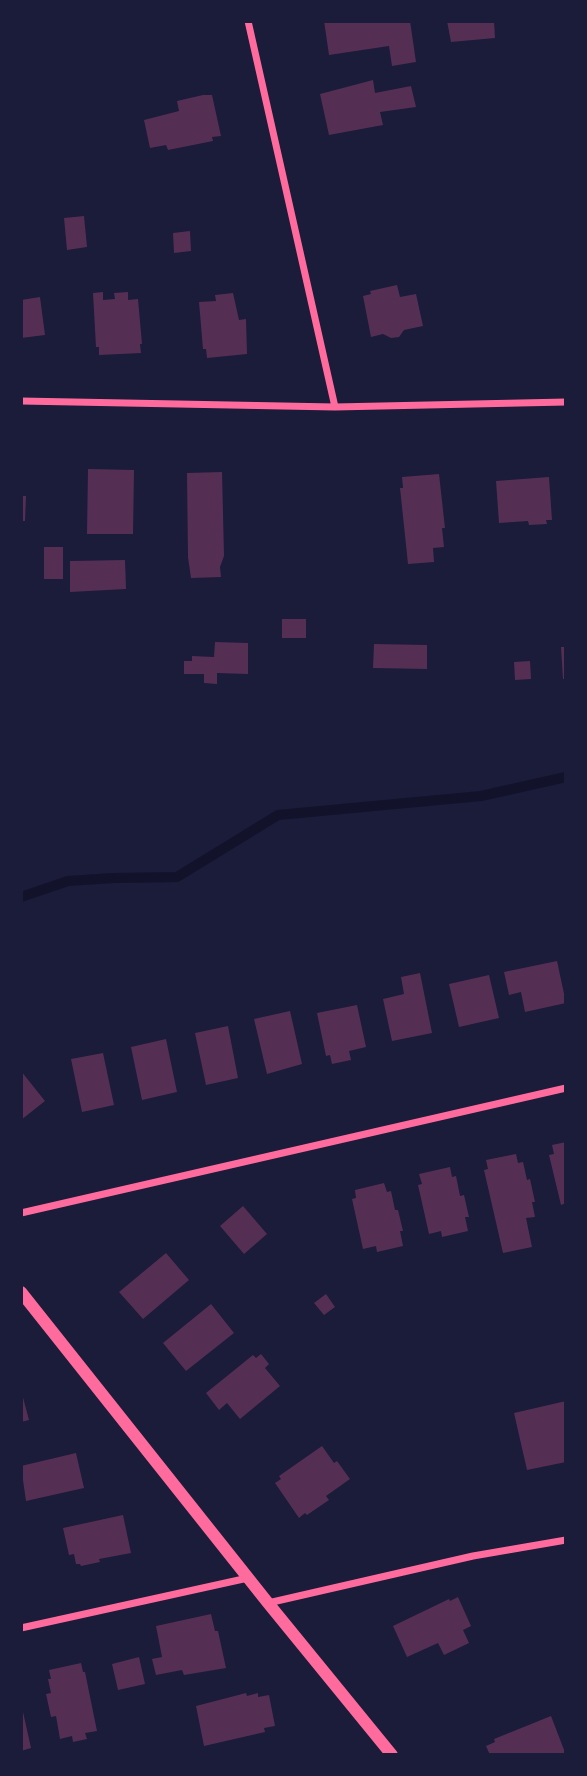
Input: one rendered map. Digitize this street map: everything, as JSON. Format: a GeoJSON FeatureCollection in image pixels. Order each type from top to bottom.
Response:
{"type":"FeatureCollection","features":[{"type":"Feature","properties":{"kind":"street"},"geometry":{"type":"LineString","coordinates":[[248,21],[335,407]]}},
{"type":"Feature","properties":{"kind":"street"},"geometry":{"type":"LineString","coordinates":[[21,401],[335,407],[566,402]]}},
{"type":"Feature","properties":{"kind":"street"},"geometry":{"type":"LineString","coordinates":[[21,1213],[566,1088]]}},
{"type":"Feature","properties":{"kind":"street"},"geometry":{"type":"LineString","coordinates":[[21,1292],[392,1755]]}},
{"type":"Feature","properties":{"kind":"street"},"geometry":{"type":"LineString","coordinates":[[268,1603],[473,1556],[566,1540]]}},
{"type":"Feature","properties":{"kind":"street"},"geometry":{"type":"LineString","coordinates":[[21,1628],[249,1578]]}},
{"type":"Feature","properties":{"kind":"building"},"geometry":{"type":"Polygon","coordinates":[[[324,21],[410,21],[416,62],[392,66],[389,46],[329,55],[324,21]]]}},
{"type":"Feature","properties":{"kind":"building"},"geometry":{"type":"Polygon","coordinates":[[[447,21],[494,21],[495,38],[451,42],[447,21]]]}},
{"type":"Feature","properties":{"kind":"building"},"geometry":{"type":"Polygon","coordinates":[[[373,80],[375,93],[411,86],[416,107],[380,112],[383,125],[329,135],[320,94],[373,80]]]}},
{"type":"Feature","properties":{"kind":"building"},"geometry":{"type":"Polygon","coordinates":[[[212,95],[221,136],[212,137],[213,141],[168,150],[166,145],[150,148],[144,120],[179,111],[177,101],[212,95]]]}},
{"type":"Feature","properties":{"kind":"building"},"geometry":{"type":"Polygon","coordinates":[[[84,216],[87,247],[67,250],[64,218],[84,216]]]}},
{"type":"Feature","properties":{"kind":"building"},"geometry":{"type":"Polygon","coordinates":[[[190,231],[191,251],[174,253],[173,233],[190,231]]]}},
{"type":"Feature","properties":{"kind":"building"},"geometry":{"type":"Polygon","coordinates":[[[397,285],[400,297],[416,294],[423,326],[404,330],[399,337],[391,338],[383,334],[371,337],[363,296],[371,294],[370,291],[397,285]]]}},
{"type":"Feature","properties":{"kind":"building"},"geometry":{"type":"Polygon","coordinates":[[[103,292],[103,300],[115,299],[114,293],[128,292],[128,300],[138,299],[141,353],[99,355],[99,347],[96,347],[93,293],[103,292]]]}},
{"type":"Feature","properties":{"kind":"building"},"geometry":{"type":"Polygon","coordinates":[[[233,293],[239,320],[246,319],[247,354],[207,358],[206,349],[203,349],[199,302],[216,301],[215,295],[233,293]]]}},
{"type":"Feature","properties":{"kind":"building"},"geometry":{"type":"Polygon","coordinates":[[[40,297],[45,335],[21,338],[21,300],[40,297]]]}},
{"type":"Feature","properties":{"kind":"building"},"geometry":{"type":"Polygon","coordinates":[[[88,469],[134,470],[133,534],[87,534],[88,469]]]}},
{"type":"Feature","properties":{"kind":"building"},"geometry":{"type":"Polygon","coordinates":[[[222,472],[224,556],[220,567],[221,577],[191,578],[188,557],[187,473],[222,472]]]}},
{"type":"Feature","properties":{"kind":"building"},"geometry":{"type":"Polygon","coordinates":[[[439,474],[445,528],[442,528],[444,547],[433,548],[434,562],[408,564],[400,488],[403,488],[402,477],[439,474]]]}},
{"type":"Feature","properties":{"kind":"building"},"geometry":{"type":"Polygon","coordinates":[[[549,477],[552,520],[546,520],[547,524],[529,525],[528,521],[499,523],[496,481],[549,477]]]}},
{"type":"Feature","properties":{"kind":"building"},"geometry":{"type":"Polygon","coordinates":[[[21,496],[26,496],[25,521],[21,521],[21,496]]]}},
{"type":"Feature","properties":{"kind":"building"},"geometry":{"type":"Polygon","coordinates":[[[44,547],[63,547],[63,579],[44,579],[44,547]]]}},
{"type":"Feature","properties":{"kind":"building"},"geometry":{"type":"Polygon","coordinates":[[[125,560],[126,589],[70,592],[70,561],[125,560]]]}},
{"type":"Feature","properties":{"kind":"building"},"geometry":{"type":"Polygon","coordinates":[[[282,619],[306,619],[306,638],[282,638],[282,619]]]}},
{"type":"Feature","properties":{"kind":"building"},"geometry":{"type":"Polygon","coordinates":[[[215,642],[248,643],[248,674],[217,673],[217,684],[204,683],[204,674],[184,674],[184,661],[192,661],[192,656],[214,657],[215,642]]]}},
{"type":"Feature","properties":{"kind":"building"},"geometry":{"type":"Polygon","coordinates":[[[374,644],[427,645],[427,669],[373,668],[374,644]]]}},
{"type":"Feature","properties":{"kind":"building"},"geometry":{"type":"Polygon","coordinates":[[[561,647],[566,647],[566,679],[563,679],[561,647]]]}},
{"type":"Feature","properties":{"kind":"building"},"geometry":{"type":"Polygon","coordinates":[[[530,661],[531,679],[515,680],[514,662],[530,661]]]}},
{"type":"Feature","properties":{"kind":"building"},"geometry":{"type":"Polygon","coordinates":[[[557,961],[566,1003],[525,1012],[521,992],[509,995],[504,972],[557,961]]]}},
{"type":"Feature","properties":{"kind":"building"},"geometry":{"type":"Polygon","coordinates":[[[420,973],[432,1033],[392,1041],[383,999],[404,994],[401,977],[420,973]]]}},
{"type":"Feature","properties":{"kind":"building"},"geometry":{"type":"Polygon","coordinates":[[[489,975],[499,1018],[459,1027],[449,984],[489,975]]]}},
{"type":"Feature","properties":{"kind":"building"},"geometry":{"type":"Polygon","coordinates":[[[357,1005],[366,1047],[349,1051],[351,1060],[332,1064],[330,1055],[326,1056],[317,1013],[357,1005]]]}},
{"type":"Feature","properties":{"kind":"building"},"geometry":{"type":"Polygon","coordinates":[[[290,1011],[302,1064],[267,1074],[254,1019],[290,1011]]]}},
{"type":"Feature","properties":{"kind":"building"},"geometry":{"type":"Polygon","coordinates":[[[228,1026],[238,1078],[206,1085],[195,1033],[228,1026]]]}},
{"type":"Feature","properties":{"kind":"building"},"geometry":{"type":"Polygon","coordinates":[[[166,1039],[177,1092],[142,1100],[131,1047],[166,1039]]]}},
{"type":"Feature","properties":{"kind":"building"},"geometry":{"type":"Polygon","coordinates":[[[103,1053],[114,1105],[82,1112],[71,1059],[103,1053]]]}},
{"type":"Feature","properties":{"kind":"building"},"geometry":{"type":"Polygon","coordinates":[[[21,1071],[45,1101],[21,1120],[21,1071]]]}},
{"type":"Feature","properties":{"kind":"building"},"geometry":{"type":"Polygon","coordinates":[[[566,1142],[566,1203],[561,1205],[549,1155],[554,1154],[552,1145],[566,1142]]]}},
{"type":"Feature","properties":{"kind":"building"},"geometry":{"type":"Polygon","coordinates":[[[516,1154],[518,1163],[523,1162],[527,1180],[530,1179],[535,1202],[532,1202],[535,1217],[526,1218],[532,1247],[503,1253],[484,1170],[488,1169],[486,1160],[516,1154]]]}},
{"type":"Feature","properties":{"kind":"building"},"geometry":{"type":"Polygon","coordinates":[[[450,1167],[452,1177],[456,1176],[460,1196],[464,1195],[469,1217],[465,1217],[468,1231],[442,1237],[441,1231],[429,1234],[418,1185],[422,1184],[419,1174],[450,1167]]]}},
{"type":"Feature","properties":{"kind":"building"},"geometry":{"type":"Polygon","coordinates":[[[384,1183],[387,1192],[391,1191],[395,1210],[398,1210],[403,1246],[377,1252],[376,1246],[363,1249],[352,1199],[356,1198],[355,1190],[384,1183]]]}},
{"type":"Feature","properties":{"kind":"building"},"geometry":{"type":"Polygon","coordinates":[[[243,1206],[267,1234],[244,1254],[220,1226],[243,1206]]]}},
{"type":"Feature","properties":{"kind":"building"},"geometry":{"type":"Polygon","coordinates":[[[166,1253],[189,1280],[143,1319],[119,1292],[166,1253]]]}},
{"type":"Feature","properties":{"kind":"building"},"geometry":{"type":"Polygon","coordinates":[[[326,1294],[335,1307],[324,1315],[314,1303],[326,1294]]]}},
{"type":"Feature","properties":{"kind":"building"},"geometry":{"type":"Polygon","coordinates":[[[211,1304],[234,1333],[186,1371],[163,1343],[211,1304]]]}},
{"type":"Feature","properties":{"kind":"building"},"geometry":{"type":"Polygon","coordinates":[[[261,1354],[269,1364],[265,1368],[280,1386],[240,1419],[227,1403],[219,1410],[206,1393],[253,1355],[256,1358],[261,1354]]]}},
{"type":"Feature","properties":{"kind":"building"},"geometry":{"type":"Polygon","coordinates":[[[21,1390],[29,1420],[21,1422],[21,1390]]]}},
{"type":"Feature","properties":{"kind":"building"},"geometry":{"type":"Polygon","coordinates":[[[566,1401],[566,1462],[527,1470],[514,1413],[566,1401]]]}},
{"type":"Feature","properties":{"kind":"building"},"geometry":{"type":"Polygon","coordinates":[[[322,1446],[350,1479],[326,1496],[329,1500],[299,1518],[275,1483],[281,1479],[279,1476],[322,1446]]]}},
{"type":"Feature","properties":{"kind":"building"},"geometry":{"type":"Polygon","coordinates":[[[76,1453],[84,1488],[26,1501],[21,1466],[76,1453]]]}},
{"type":"Feature","properties":{"kind":"building"},"geometry":{"type":"Polygon","coordinates":[[[123,1515],[131,1553],[99,1559],[100,1562],[81,1566],[76,1564],[74,1554],[69,1555],[63,1528],[123,1515]]]}},
{"type":"Feature","properties":{"kind":"building"},"geometry":{"type":"Polygon","coordinates":[[[458,1597],[471,1626],[463,1630],[469,1643],[444,1655],[438,1643],[407,1657],[393,1626],[458,1597]]]}},
{"type":"Feature","properties":{"kind":"building"},"geometry":{"type":"Polygon","coordinates":[[[211,1614],[215,1631],[218,1631],[226,1668],[184,1675],[182,1670],[156,1675],[152,1659],[162,1657],[156,1626],[211,1614]]]}},
{"type":"Feature","properties":{"kind":"building"},"geometry":{"type":"Polygon","coordinates":[[[139,1657],[145,1684],[118,1690],[112,1664],[139,1657]]]}},
{"type":"Feature","properties":{"kind":"building"},"geometry":{"type":"Polygon","coordinates":[[[81,1663],[97,1731],[85,1733],[87,1739],[73,1742],[72,1736],[60,1739],[56,1716],[51,1717],[46,1694],[51,1693],[49,1670],[81,1663]]]}},
{"type":"Feature","properties":{"kind":"building"},"geometry":{"type":"Polygon","coordinates":[[[246,1693],[247,1696],[258,1693],[258,1697],[269,1695],[275,1726],[264,1728],[265,1732],[204,1746],[196,1706],[246,1693]]]}},
{"type":"Feature","properties":{"kind":"building"},"geometry":{"type":"Polygon","coordinates":[[[21,1703],[31,1748],[21,1751],[21,1703]]]}},
{"type":"Feature","properties":{"kind":"building"},"geometry":{"type":"Polygon","coordinates":[[[551,1716],[566,1755],[490,1755],[486,1746],[495,1742],[494,1739],[551,1716]]]}},
{"type":"Feature","properties":{"kind":"waterway"},"geometry":{"type":"LineString","coordinates":[[21,897],[68,881],[177,877],[278,815],[481,796],[566,777]]}}]}
